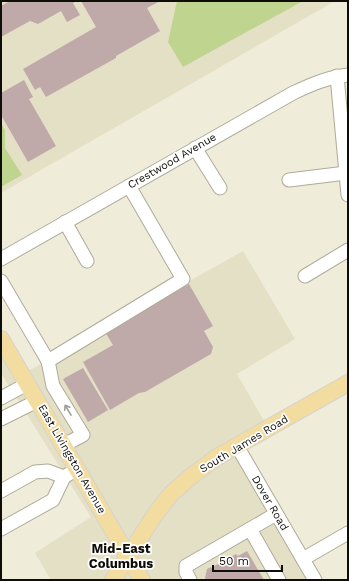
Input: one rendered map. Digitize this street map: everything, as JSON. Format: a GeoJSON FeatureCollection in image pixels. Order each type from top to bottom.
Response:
{"type":"FeatureCollection","features":[{"type":"Feature","properties":{"kind":"main road","name":"East Livingston Avenue"},"geometry":{"type":"LineString","coordinates":[[1,339],[64,446],[71,473],[128,556],[142,580]]}},
{"type":"Feature","properties":{"kind":"main road","name":"South James Road"},"geometry":{"type":"LineString","coordinates":[[113,580],[156,513],[171,494],[202,468],[237,446],[348,383]]}},
{"type":"Feature","properties":{"kind":"street","name":"Crestwood Avenue"},"geometry":{"type":"LineString","coordinates":[[1,258],[293,93],[313,84],[343,76]]}},
{"type":"Feature","properties":{"kind":"street"},"geometry":{"type":"LineString","coordinates":[[343,76],[348,195]]}},
{"type":"Feature","properties":{"kind":"street"},"geometry":{"type":"LineString","coordinates":[[195,148],[220,188]]}},
{"type":"Feature","properties":{"kind":"street"},"geometry":{"type":"LineString","coordinates":[[289,180],[346,173]]}},
{"type":"Feature","properties":{"kind":"street"},"geometry":{"type":"LineString","coordinates":[[48,361],[182,279],[129,186]]}},
{"type":"Feature","properties":{"kind":"street"},"geometry":{"type":"LineString","coordinates":[[65,222],[87,261]]}},
{"type":"Feature","properties":{"kind":"street"},"geometry":{"type":"LineString","coordinates":[[305,276],[348,250]]}},
{"type":"Feature","properties":{"kind":"street"},"geometry":{"type":"LineString","coordinates":[[1,281],[48,361],[53,386],[83,435],[64,446]]}},
{"type":"Feature","properties":{"kind":"street"},"geometry":{"type":"LineString","coordinates":[[1,398],[33,394],[53,386]]}},
{"type":"Feature","properties":{"kind":"street"},"geometry":{"type":"LineString","coordinates":[[1,419],[33,394]]}},
{"type":"Feature","properties":{"kind":"street","name":"Dover Road"},"geometry":{"type":"LineString","coordinates":[[237,446],[315,580]]}},
{"type":"Feature","properties":{"kind":"street"},"geometry":{"type":"LineString","coordinates":[[1,491],[35,472],[48,471],[71,473],[53,500],[1,529]]}},
{"type":"Feature","properties":{"kind":"street"},"geometry":{"type":"LineString","coordinates":[[190,580],[186,572],[186,566],[276,514]]}},
{"type":"Feature","properties":{"kind":"street"},"geometry":{"type":"LineString","coordinates":[[250,529],[278,580]]}},
{"type":"Feature","properties":{"kind":"street"},"geometry":{"type":"LineString","coordinates":[[303,558],[348,533]]}},
{"type":"Feature","properties":{"kind":"shaded area"},"geometry":{"type":"Polygon","coordinates":[[[1,1],[335,1],[1,193],[1,1]]]}},
{"type":"Feature","properties":{"kind":"shaded area"},"geometry":{"type":"Polygon","coordinates":[[[243,251],[295,339],[237,374],[268,428],[235,447],[313,580],[51,580],[35,553],[91,517],[1,373],[1,341],[21,375],[243,251]]]}},
{"type":"Feature","properties":{"kind":"green space"},"geometry":{"type":"Polygon","coordinates":[[[177,1],[303,1],[183,67],[168,42],[177,1]]]}},
{"type":"Feature","properties":{"kind":"green space"},"geometry":{"type":"Polygon","coordinates":[[[1,123],[5,130],[5,148],[22,175],[1,187],[1,123]]]}},
{"type":"Feature","properties":{"kind":"building"},"geometry":{"type":"Polygon","coordinates":[[[10,1],[77,1],[73,3],[80,15],[67,22],[61,11],[38,24],[30,21],[1,37],[1,6],[10,1]]]}},
{"type":"Feature","properties":{"kind":"building"},"geometry":{"type":"Polygon","coordinates":[[[81,1],[160,1],[147,8],[160,31],[116,56],[116,58],[46,97],[40,87],[35,90],[23,69],[96,27],[81,1]]]}},
{"type":"Feature","properties":{"kind":"building"},"geometry":{"type":"Polygon","coordinates":[[[24,80],[33,97],[29,99],[56,146],[28,162],[1,115],[1,93],[24,80]]]}},
{"type":"Feature","properties":{"kind":"building"},"geometry":{"type":"Polygon","coordinates":[[[189,284],[213,326],[204,331],[213,347],[211,354],[145,392],[139,393],[110,410],[83,362],[113,345],[105,332],[189,284]]]}},
{"type":"Feature","properties":{"kind":"building"},"geometry":{"type":"Polygon","coordinates":[[[83,368],[108,410],[88,422],[63,379],[83,368]]]}},
{"type":"Feature","properties":{"kind":"building"},"geometry":{"type":"Polygon","coordinates":[[[247,551],[264,580],[206,580],[207,569],[236,554],[238,556],[247,551]]]}},
{"type":"Feature","properties":{"kind":"district","name":"Mid-East Columbus"},"geometry":{"type":"Point","coordinates":[121,556]}}]}
